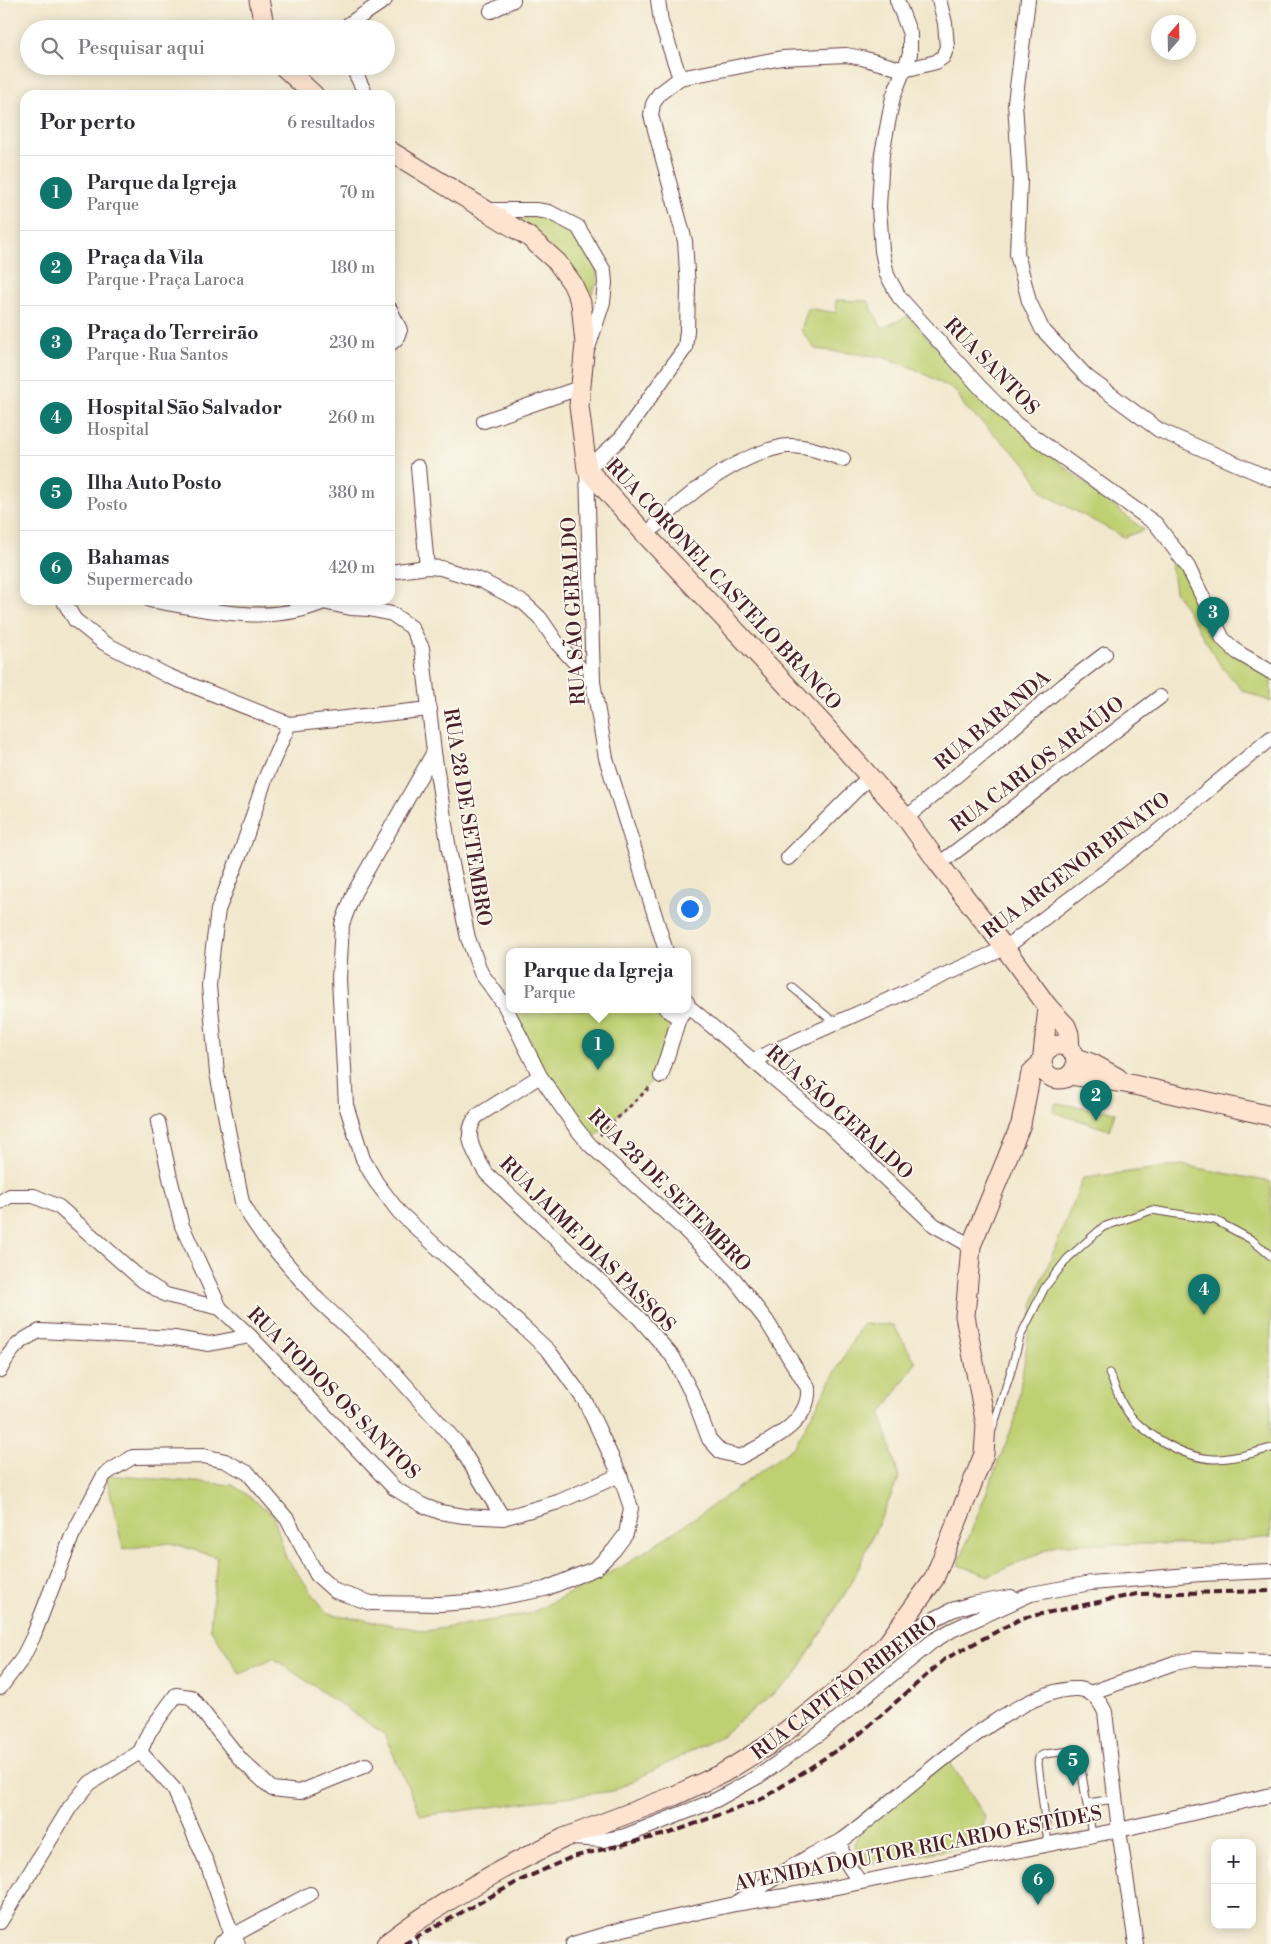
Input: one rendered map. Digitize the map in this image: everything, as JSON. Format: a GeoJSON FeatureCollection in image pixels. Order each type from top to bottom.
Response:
{"type":"FeatureCollection","features":[{"type":"Feature","properties":{"kind":"main road"},"geometry":{"type":"LineString","coordinates":[[259,0],[263,20]]}},
{"type":"Feature","properties":{"kind":"main road"},"geometry":{"type":"LineString","coordinates":[[293,75],[309,90]]}},
{"type":"Feature","properties":{"kind":"main road","name":"RUA CORONEL CASTELO BRANCO"},"geometry":{"type":"LineString","coordinates":[[395,153],[529,237],[557,262],[572,283],[581,303],[585,344],[579,388],[579,406],[587,469],[646,535],[824,724],[906,818],[1048,1007],[1066,1026],[1073,1054]]}},
{"type":"Feature","properties":{"kind":"main road"},"geometry":{"type":"LineString","coordinates":[[1048,1007],[1045,1064],[1058,1079],[1070,1075],[1125,1083],[1271,1116]]}},
{"type":"Feature","properties":{"kind":"main road"},"geometry":{"type":"LineString","coordinates":[[386,1944],[407,1938],[470,1888],[564,1838],[674,1796],[730,1768],[770,1744],[844,1685],[886,1644],[934,1579],[984,1454],[986,1425],[965,1316],[971,1246],[1021,1124],[1025,1099],[1039,1089],[1049,1048],[1057,1045],[1066,1046],[1073,1054],[1125,1083]]}},
{"type":"Feature","properties":{"kind":"main road"},"geometry":{"type":"LineString","coordinates":[[1070,1075],[1076,1064],[1073,1054]]}},
{"type":"Feature","properties":{"kind":"street"},"geometry":{"type":"LineString","coordinates":[[355,20],[385,0]]}},
{"type":"Feature","properties":{"kind":"street"},"geometry":{"type":"LineString","coordinates":[[491,10],[513,0]]}},
{"type":"Feature","properties":{"kind":"street"},"geometry":{"type":"LineString","coordinates":[[658,0],[661,22],[680,78]]}},
{"type":"Feature","properties":{"kind":"street","name":"RUA SANTOS"},"geometry":{"type":"LineString","coordinates":[[896,0],[910,34],[910,54],[893,97],[882,154],[879,207],[882,251],[887,275],[899,297],[978,385],[1016,424],[1156,524],[1188,567],[1223,639],[1237,652],[1271,672]]}},
{"type":"Feature","properties":{"kind":"street"},"geometry":{"type":"LineString","coordinates":[[587,469],[621,438],[685,348],[688,288],[685,241],[651,115],[652,104],[658,94],[680,78],[782,58],[846,55],[904,70],[936,62],[943,57],[947,47],[945,22],[939,0]]}},
{"type":"Feature","properties":{"kind":"street"},"geometry":{"type":"LineString","coordinates":[[1028,0],[1015,103],[1020,180],[1017,254],[1029,301],[1042,329],[1087,377],[1159,430],[1271,479]]}},
{"type":"Feature","properties":{"kind":"street"},"geometry":{"type":"LineString","coordinates":[[356,75],[364,90]]}},
{"type":"Feature","properties":{"kind":"street"},"geometry":{"type":"LineString","coordinates":[[486,210],[536,210],[549,212],[578,227],[604,271],[605,283],[603,302],[583,362]]}},
{"type":"Feature","properties":{"kind":"street"},"geometry":{"type":"LineString","coordinates":[[395,319],[400,330],[395,340]]}},
{"type":"Feature","properties":{"kind":"street"},"geometry":{"type":"LineString","coordinates":[[484,420],[579,388]]}},
{"type":"Feature","properties":{"kind":"street"},"geometry":{"type":"LineString","coordinates":[[646,535],[678,503],[713,477],[755,455],[784,446],[801,446],[843,459]]}},
{"type":"Feature","properties":{"kind":"street"},"geometry":{"type":"LineString","coordinates":[[418,467],[427,567]]}},
{"type":"Feature","properties":{"kind":"street","name":"RUA SÃO GERALDO"},"geometry":{"type":"LineString","coordinates":[[587,469],[593,682],[606,758],[665,948]]}},
{"type":"Feature","properties":{"kind":"street"},"geometry":{"type":"LineString","coordinates":[[395,571],[427,567],[441,568],[482,581],[524,603],[540,618],[557,643],[593,682]]}},
{"type":"Feature","properties":{"kind":"street"},"geometry":{"type":"LineString","coordinates":[[66,605],[75,620],[104,643],[168,676],[289,724],[430,709]]}},
{"type":"Feature","properties":{"kind":"street"},"geometry":{"type":"LineString","coordinates":[[178,605],[222,613],[260,615],[295,611],[312,605]]}},
{"type":"Feature","properties":{"kind":"street","name":"RUA 28 DE SETEMBRO"},"geometry":{"type":"LineString","coordinates":[[339,605],[392,614],[411,627],[422,648],[434,752],[449,850],[468,938],[481,974],[506,1002]]}},
{"type":"Feature","properties":{"kind":"street","name":"RUA BARANDA"},"geometry":{"type":"LineString","coordinates":[[906,818],[1064,685],[1105,654]]}},
{"type":"Feature","properties":{"kind":"street","name":"RUA CARLOS ARAÚJO"},"geometry":{"type":"LineString","coordinates":[[939,864],[1160,697]]}},
{"type":"Feature","properties":{"kind":"street"},"geometry":{"type":"LineString","coordinates":[[289,724],[265,779],[242,849],[218,910],[209,986],[216,1073],[242,1202],[264,1237],[318,1300],[384,1361],[460,1445],[503,1518]]}},
{"type":"Feature","properties":{"kind":"street","name":"RUA ARGENOR BINATO"},"geometry":{"type":"LineString","coordinates":[[753,1060],[1005,948],[1156,833],[1271,738]]}},
{"type":"Feature","properties":{"kind":"street"},"geometry":{"type":"LineString","coordinates":[[0,1688],[22,1659],[33,1637],[72,1536],[102,1479],[105,1474],[134,1457],[204,1456],[225,1461],[248,1473],[287,1519],[317,1575],[335,1591],[371,1603],[440,1604],[474,1602],[545,1589],[596,1568],[614,1550],[626,1534],[630,1508],[620,1475],[585,1401],[549,1351],[399,1212],[376,1182],[363,1159],[346,1105],[339,979],[342,924],[354,893],[434,752]]}},
{"type":"Feature","properties":{"kind":"street"},"geometry":{"type":"LineString","coordinates":[[788,858],[870,776]]}},
{"type":"Feature","properties":{"kind":"street","name":"RUA 28 DE SETEMBRO"},"geometry":{"type":"LineString","coordinates":[[512,1013],[540,1076],[576,1128],[590,1145],[684,1229],[734,1280],[766,1320],[808,1388],[808,1398],[803,1412],[782,1433],[740,1457],[721,1452],[709,1439]]}},
{"type":"Feature","properties":{"kind":"street"},"geometry":{"type":"LineString","coordinates":[[661,1076],[684,1013]]}},
{"type":"Feature","properties":{"kind":"street","name":"RUA SÃO GERALDO"},"geometry":{"type":"LineString","coordinates":[[690,1013],[753,1060],[829,1125],[934,1225],[971,1246]]}},
{"type":"Feature","properties":{"kind":"street","name":"RUA JAIME DIAS PASSOS"},"geometry":{"type":"LineString","coordinates":[[540,1076],[477,1116],[470,1127],[471,1147],[486,1173],[639,1318],[673,1357],[693,1396],[709,1439]]}},
{"type":"Feature","properties":{"kind":"street","name":"RUA TODOS OS SANTOS"},"geometry":{"type":"LineString","coordinates":[[158,1122],[182,1226],[220,1308],[250,1336],[394,1488],[422,1505],[440,1512],[464,1516],[503,1518],[558,1502],[620,1475]]}},
{"type":"Feature","properties":{"kind":"street","name":"RUA TODOS OS SANTOS"},"geometry":{"type":"LineString","coordinates":[[0,1202],[10,1196],[34,1196],[59,1207],[142,1280],[166,1295],[220,1308]]}},
{"type":"Feature","properties":{"kind":"street"},"geometry":{"type":"LineString","coordinates":[[0,1370],[10,1352],[23,1338],[40,1330],[175,1338],[209,1344],[250,1336]]}},
{"type":"Feature","properties":{"kind":"street","name":"RUA CAPITÃO RIBEIRO"},"geometry":{"type":"LineString","coordinates":[[564,1838],[605,1840],[625,1836],[716,1800],[759,1776],[818,1734],[933,1641],[952,1630],[1031,1594],[1100,1582],[1271,1571]]}},
{"type":"Feature","properties":{"kind":"street"},"geometry":{"type":"LineString","coordinates":[[886,1644],[952,1610],[972,1604],[1031,1594]]}},
{"type":"Feature","properties":{"kind":"street"},"geometry":{"type":"LineString","coordinates":[[1090,1692],[1174,1663],[1195,1659],[1271,1662]]}},
{"type":"Feature","properties":{"kind":"street"},"geometry":{"type":"LineString","coordinates":[[735,1904],[812,1855],[840,1842],[983,1729],[1032,1700],[1060,1691],[1078,1689],[1090,1692],[1100,1702],[1105,1712],[1119,1830],[1136,1944]]}},
{"type":"Feature","properties":{"kind":"street"},"geometry":{"type":"LineString","coordinates":[[0,1922],[70,1807],[90,1783],[140,1752],[149,1732],[176,1695],[191,1697],[241,1760],[272,1789],[300,1792],[366,1765]]}},
{"type":"Feature","properties":{"kind":"street"},"geometry":{"type":"LineString","coordinates":[[140,1752],[174,1788],[208,1866],[230,1941],[310,1894]]}},
{"type":"Feature","properties":{"kind":"street","name":"AVENIDA DOUTOR RICARDO ESTÍDES"},"geometry":{"type":"LineString","coordinates":[[573,1944],[624,1928],[735,1904],[827,1889],[859,1881],[1119,1830],[1271,1795]]}},
{"type":"Feature","properties":{"kind":"street"},"geometry":{"type":"LineString","coordinates":[[840,1842],[841,1853],[859,1881]]}},
{"type":"Feature","properties":{"kind":"lane"},"geometry":{"type":"LineString","coordinates":[[792,987],[836,1024]]}},
{"type":"Feature","properties":{"kind":"lane"},"geometry":{"type":"LineString","coordinates":[[984,1454],[1011,1372],[1020,1337],[1045,1287],[1068,1258],[1103,1227],[1152,1210],[1215,1220],[1252,1240],[1271,1256]]}},
{"type":"Feature","properties":{"kind":"lane"},"geometry":{"type":"LineString","coordinates":[[1110,1373],[1124,1407],[1150,1435],[1185,1453],[1214,1459],[1271,1448]]}},
{"type":"Feature","properties":{"kind":"lane"},"geometry":{"type":"LineString","coordinates":[[1048,1844],[1038,1763],[1041,1756],[1078,1750],[1092,1835]]}},
{"type":"Feature","properties":{"kind":"lane"},"geometry":{"type":"LineString","coordinates":[[1087,1803],[1115,1799]]}},
{"type":"Feature","properties":{"kind":"path"},"geometry":{"type":"LineString","coordinates":[[590,1145],[661,1076]]}},
{"type":"Feature","properties":{"kind":"green space"},"geometry":{"type":"Polygon","coordinates":[[[543,215],[576,232],[597,268],[597,282],[586,306],[513,220],[543,215]]]}},
{"type":"Feature","properties":{"kind":"green space"},"geometry":{"type":"Polygon","coordinates":[[[836,300],[868,301],[882,328],[908,316],[977,392],[1041,448],[1144,530],[1124,537],[1044,494],[1026,464],[965,407],[956,391],[913,368],[883,357],[815,349],[801,330],[808,308],[836,313],[836,300]]]}},
{"type":"Feature","properties":{"kind":"green space"},"geometry":{"type":"Polygon","coordinates":[[[1178,560],[1226,646],[1271,675],[1271,702],[1242,690],[1221,666],[1175,591],[1171,565],[1178,560]]]}},
{"type":"Feature","properties":{"kind":"green space"},"geometry":{"type":"Polygon","coordinates":[[[515,1013],[658,1013],[671,1025],[650,1083],[592,1140],[553,1090],[515,1013]]]}},
{"type":"Feature","properties":{"kind":"green space"},"geometry":{"type":"Polygon","coordinates":[[[1056,1103],[1115,1112],[1109,1130],[1053,1112],[1056,1103]]]}},
{"type":"Feature","properties":{"kind":"green space"},"geometry":{"type":"Polygon","coordinates":[[[1182,1165],[1271,1182],[1271,1537],[1207,1544],[1059,1544],[989,1576],[958,1565],[1015,1420],[1034,1300],[1083,1178],[1182,1165]]]}},
{"type":"Feature","properties":{"kind":"green space"},"geometry":{"type":"Polygon","coordinates":[[[862,1324],[893,1325],[916,1362],[881,1414],[899,1478],[852,1582],[794,1677],[721,1736],[613,1791],[421,1816],[384,1734],[273,1658],[240,1674],[210,1628],[217,1557],[170,1543],[123,1549],[106,1475],[233,1485],[273,1514],[286,1558],[327,1613],[426,1631],[529,1614],[625,1565],[718,1502],[794,1447],[862,1324]]]}},
{"type":"Feature","properties":{"kind":"green space"},"geometry":{"type":"Polygon","coordinates":[[[949,1761],[985,1816],[980,1843],[874,1864],[858,1856],[854,1844],[862,1826],[949,1761]]]}},
{"type":"Feature","properties":{"kind":"railway"},"geometry":{"type":"LineString","coordinates":[[404,1944],[519,1881],[572,1857],[670,1833],[764,1798],[855,1738],[945,1659],[1022,1618],[1137,1594],[1271,1591]]}},
{"type":"Feature","properties":{"kind":"place","name":"Praça do Terreirão"},"geometry":{"type":"Point","coordinates":[1213,638]}},
{"type":"Feature","properties":{"kind":"place","name":"Parque da Igreja"},"geometry":{"type":"Point","coordinates":[598,1070]}},
{"type":"Feature","properties":{"kind":"place","name":"Praça da Vila"},"geometry":{"type":"Point","coordinates":[1096,1121]}},
{"type":"Feature","properties":{"kind":"place","name":"Hospital São Salvador"},"geometry":{"type":"Point","coordinates":[1204,1315]}},
{"type":"Feature","properties":{"kind":"place","name":"Ilha Auto Posto"},"geometry":{"type":"Point","coordinates":[1073,1786]}},
{"type":"Feature","properties":{"kind":"place","name":"Bahamas"},"geometry":{"type":"Point","coordinates":[1038,1905]}}]}
